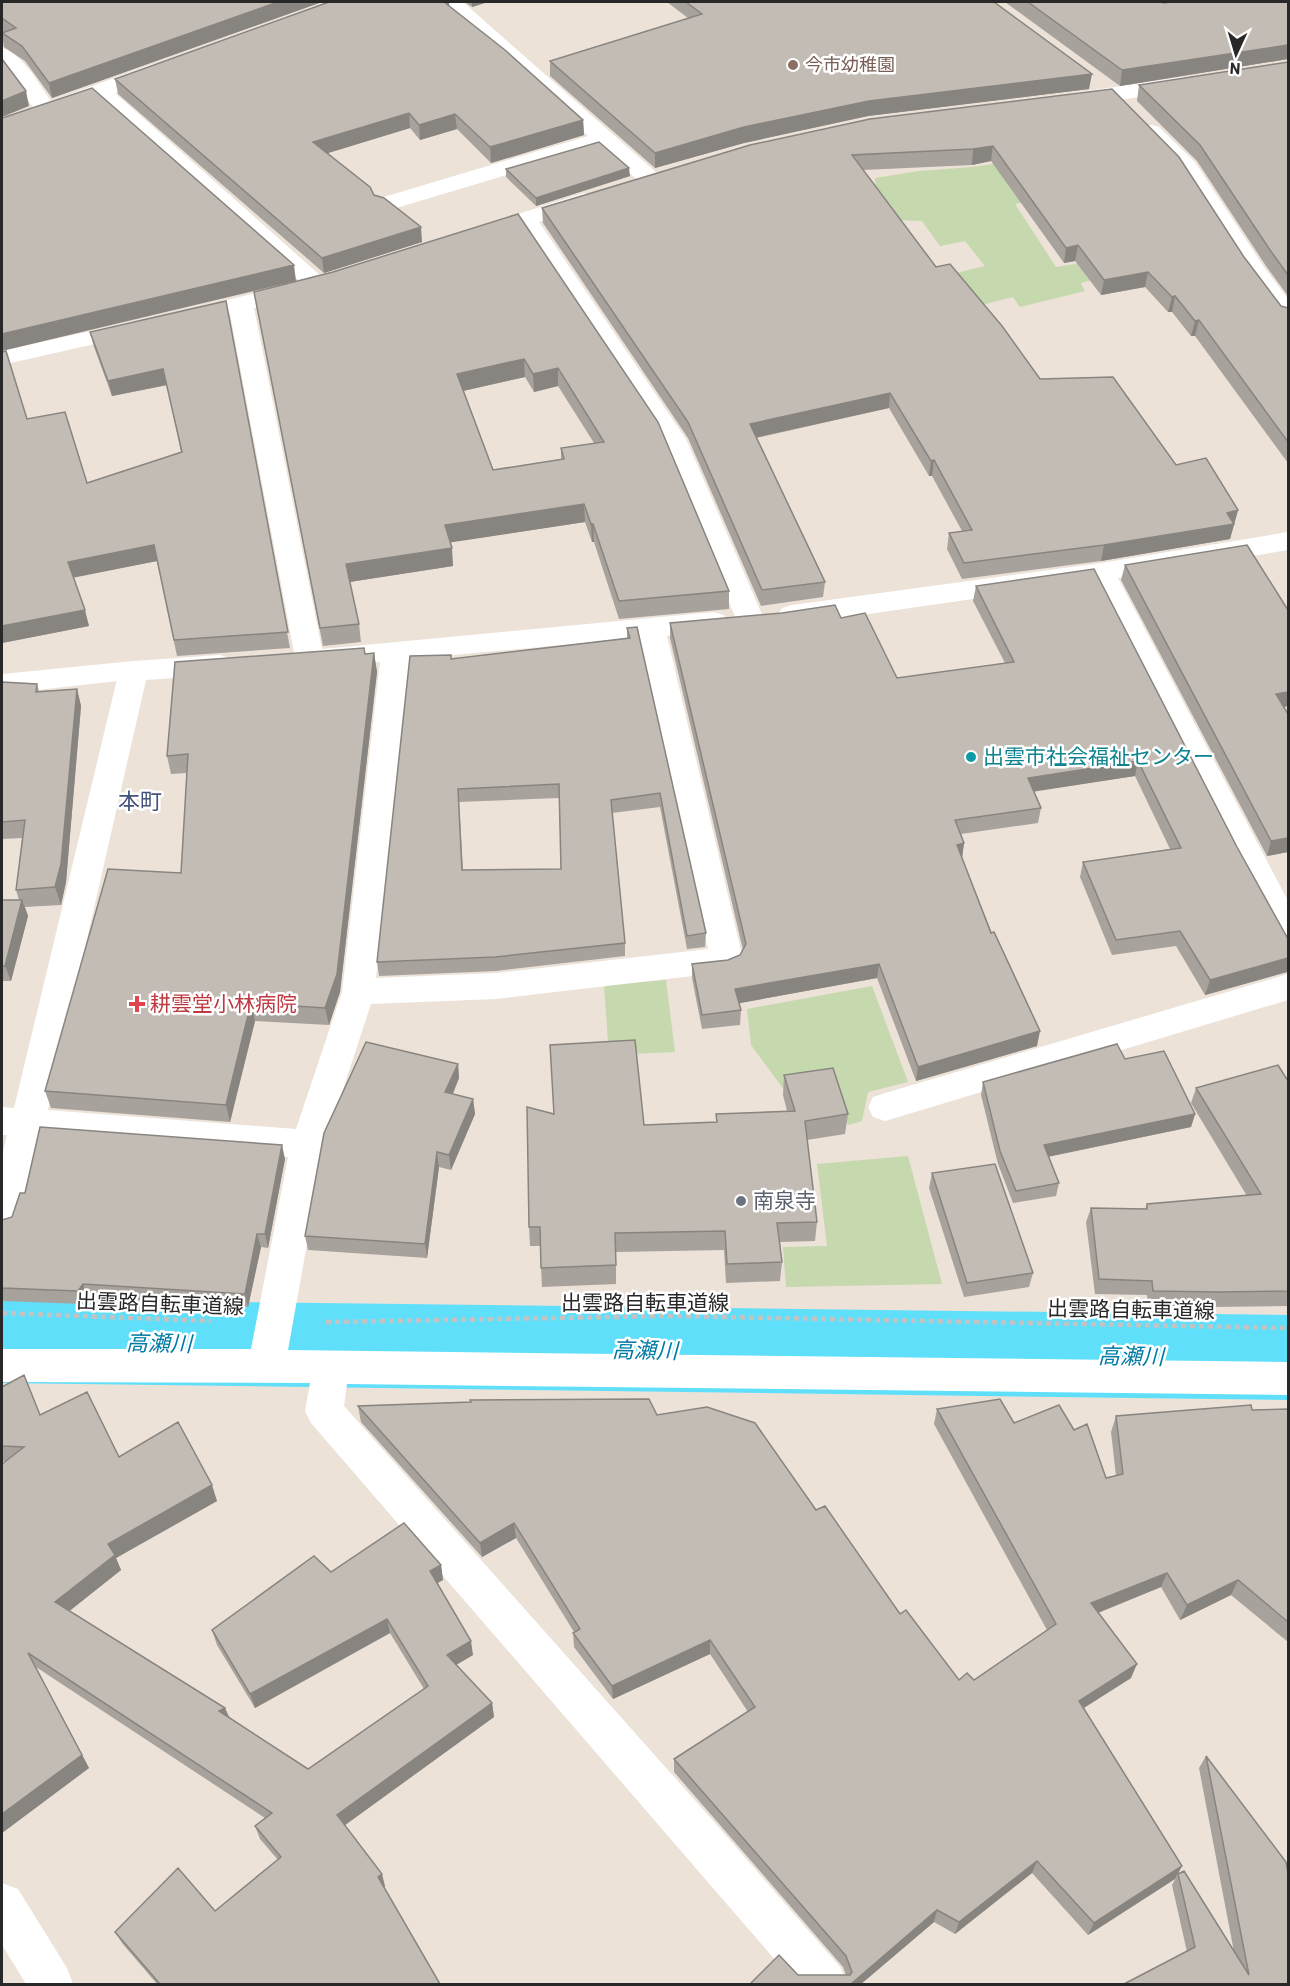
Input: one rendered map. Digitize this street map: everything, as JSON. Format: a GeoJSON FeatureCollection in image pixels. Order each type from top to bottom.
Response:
{"type":"FeatureCollection","features":[{"type":"Feature","properties":{"kind":"street"},"geometry":{"type":"LineString","coordinates":[[451,2],[604,138],[661,176],[628,186]]}},
{"type":"Feature","properties":{"kind":"street"},"geometry":{"type":"LineString","coordinates":[[2,55],[13,65],[47,110]]}},
{"type":"Feature","properties":{"kind":"street"},"geometry":{"type":"LineString","coordinates":[[2,126],[178,63]]}},
{"type":"Feature","properties":{"kind":"street"},"geometry":{"type":"LineString","coordinates":[[1088,75],[1128,108],[1187,167],[1254,271],[1288,315]]}},
{"type":"Feature","properties":{"kind":"street"},"geometry":{"type":"LineString","coordinates":[[1056,102],[1128,108],[1208,80]]}},
{"type":"Feature","properties":{"kind":"street"},"geometry":{"type":"LineString","coordinates":[[2,358],[328,282],[99,91]]}},
{"type":"Feature","properties":{"kind":"street"},"geometry":{"type":"LineString","coordinates":[[385,204],[604,138]]}},
{"type":"Feature","properties":{"kind":"street"},"geometry":{"type":"LineString","coordinates":[[459,240],[605,193]]}},
{"type":"Feature","properties":{"kind":"street"},"geometry":{"type":"LineString","coordinates":[[525,219],[673,439],[750,619]]}},
{"type":"Feature","properties":{"kind":"street"},"geometry":{"type":"LineString","coordinates":[[241,304],[297,659],[750,619],[1101,572],[1288,541]]}},
{"type":"Feature","properties":{"kind":"street"},"geometry":{"type":"LineString","coordinates":[[1101,572],[1288,931]]}},
{"type":"Feature","properties":{"kind":"street"},"geometry":{"type":"LineString","coordinates":[[358,992],[496,986],[728,959],[651,628]]}},
{"type":"Feature","properties":{"kind":"street"},"geometry":{"type":"LineString","coordinates":[[265,1366],[276,1323],[308,1144],[358,992],[396,652]]}},
{"type":"Feature","properties":{"kind":"street"},"geometry":{"type":"LineString","coordinates":[[2,684],[134,671],[250,663]]}},
{"type":"Feature","properties":{"kind":"street"},"geometry":{"type":"LineString","coordinates":[[2,1218],[15,1122],[134,671]]}},
{"type":"Feature","properties":{"kind":"street"},"geometry":{"type":"LineString","coordinates":[[885,1107],[1288,987]]}},
{"type":"Feature","properties":{"kind":"street"},"geometry":{"type":"LineString","coordinates":[[15,1122],[308,1144]]}},
{"type":"Feature","properties":{"kind":"street"},"geometry":{"type":"LineString","coordinates":[[2,1366],[265,1366],[1288,1378]]}},
{"type":"Feature","properties":{"kind":"street"},"geometry":{"type":"LineString","coordinates":[[331,1367],[324,1411],[701,1839],[825,1984]]}},
{"type":"Feature","properties":{"kind":"street"},"geometry":{"type":"LineString","coordinates":[[2,1905],[51,1984]]}},
{"type":"Feature","properties":{"kind":"path","name":"出雲路自転車道線"},"geometry":{"type":"LineString","coordinates":[[2,1313],[276,1323],[670,1316],[1288,1328]]}},
{"type":"Feature","properties":{"kind":"green space"},"geometry":{"type":"Polygon","coordinates":[[[1071,153],[1046,198],[1015,204],[1056,267],[1089,262],[1099,278],[1081,283],[1085,291],[1020,307],[1013,297],[977,306],[952,274],[985,266],[965,241],[940,246],[922,221],[896,220],[876,191],[875,178],[1071,153]]]}},
{"type":"Feature","properties":{"kind":"green space"},"geometry":{"type":"Polygon","coordinates":[[[666,980],[675,1052],[609,1055],[604,985],[666,980]]]}},
{"type":"Feature","properties":{"kind":"green space"},"geometry":{"type":"Polygon","coordinates":[[[872,986],[908,1082],[868,1092],[862,1121],[848,1125],[834,1084],[785,1091],[751,1045],[747,1009],[872,986]]]}},
{"type":"Feature","properties":{"kind":"green space"},"geometry":{"type":"Polygon","coordinates":[[[908,1156],[942,1284],[786,1287],[783,1247],[827,1246],[817,1164],[908,1156]]]}},
{"type":"Feature","properties":{"kind":"building"},"geometry":{"type":"Polygon","coordinates":[[[2,2],[278,2],[49,83],[22,46],[2,33],[16,28],[2,18],[2,2]]]}},
{"type":"Feature","properties":{"kind":"building"},"geometry":{"type":"Polygon","coordinates":[[[329,2],[444,2],[505,50],[583,120],[490,147],[455,114],[419,125],[409,113],[313,142],[370,187],[374,195],[384,198],[421,227],[322,258],[115,79],[329,2]]]}},
{"type":"Feature","properties":{"kind":"building"},"geometry":{"type":"Polygon","coordinates":[[[686,2],[994,2],[1092,74],[869,101],[744,127],[655,153],[550,61],[702,14],[686,2]]]}},
{"type":"Feature","properties":{"kind":"building"},"geometry":{"type":"Polygon","coordinates":[[[1028,2],[1288,2],[1288,45],[1122,70],[1028,2]]]}},
{"type":"Feature","properties":{"kind":"building"},"geometry":{"type":"Polygon","coordinates":[[[2,59],[26,91],[2,101],[2,59]]]}},
{"type":"Feature","properties":{"kind":"building"},"geometry":{"type":"Polygon","coordinates":[[[1288,62],[1288,275],[1200,145],[1139,85],[1288,62]]]}},
{"type":"Feature","properties":{"kind":"building"},"geometry":{"type":"Polygon","coordinates":[[[92,88],[294,265],[2,334],[2,118],[92,88]]]}},
{"type":"Feature","properties":{"kind":"building"},"geometry":{"type":"Polygon","coordinates":[[[1112,89],[1179,157],[1244,257],[1281,306],[1288,308],[1288,442],[1199,320],[1195,321],[1175,296],[1172,297],[1148,272],[1104,280],[1078,245],[1066,248],[993,146],[852,155],[936,267],[950,264],[1002,326],[1040,379],[1113,377],[1176,465],[1206,458],[1238,510],[1227,513],[1234,524],[1104,545],[964,563],[949,533],[972,530],[934,460],[931,461],[890,393],[750,424],[825,582],[762,590],[688,422],[542,208],[750,145],[870,119],[1112,89]]]}},
{"type":"Feature","properties":{"kind":"building"},"geometry":{"type":"Polygon","coordinates":[[[599,142],[629,168],[536,198],[506,169],[599,142]]]}},
{"type":"Feature","properties":{"kind":"building"},"geometry":{"type":"Polygon","coordinates":[[[518,214],[658,422],[729,591],[619,601],[584,504],[445,525],[452,548],[346,564],[359,624],[320,628],[254,292],[333,272],[518,214]],[[524,359],[457,374],[493,470],[564,459],[561,448],[604,442],[558,368],[533,374],[524,359]]]}},
{"type":"Feature","properties":{"kind":"building"},"geometry":{"type":"Polygon","coordinates":[[[226,301],[288,632],[174,640],[154,545],[68,562],[85,610],[2,626],[2,352],[6,351],[27,419],[65,412],[87,483],[182,452],[163,369],[108,381],[90,332],[226,301]]]}},
{"type":"Feature","properties":{"kind":"building"},"geometry":{"type":"Polygon","coordinates":[[[1247,545],[1288,610],[1288,692],[1276,694],[1288,714],[1288,838],[1271,841],[1125,565],[1247,545]]]}},
{"type":"Feature","properties":{"kind":"building"},"geometry":{"type":"Polygon","coordinates":[[[1094,569],[1237,847],[1288,939],[1288,958],[1210,980],[1180,931],[1116,940],[1083,862],[1181,848],[1138,761],[1028,778],[1041,808],[955,820],[964,843],[957,845],[991,933],[994,932],[1040,1031],[918,1067],[879,964],[735,989],[741,1010],[702,1015],[692,964],[728,960],[740,955],[746,944],[670,623],[782,613],[835,605],[841,618],[865,613],[897,678],[1014,662],[976,586],[1094,569]]]}},
{"type":"Feature","properties":{"kind":"building"},"geometry":{"type":"Polygon","coordinates":[[[637,627],[706,933],[687,936],[660,793],[611,800],[625,943],[495,957],[377,962],[410,656],[451,655],[451,659],[630,638],[627,628],[637,627]],[[559,784],[458,789],[462,870],[561,869],[559,784]]]}},
{"type":"Feature","properties":{"kind":"building"},"geometry":{"type":"Polygon","coordinates":[[[364,648],[365,654],[374,653],[337,974],[325,1008],[251,1003],[226,1105],[45,1091],[108,869],[181,873],[188,754],[167,756],[175,662],[364,648]]]}},
{"type":"Feature","properties":{"kind":"building"},"geometry":{"type":"Polygon","coordinates":[[[2,682],[37,684],[36,692],[77,689],[61,864],[55,887],[16,890],[25,820],[2,822],[2,682]]]}},
{"type":"Feature","properties":{"kind":"building"},"geometry":{"type":"Polygon","coordinates":[[[2,900],[22,900],[5,966],[2,966],[2,900]]]}},
{"type":"Feature","properties":{"kind":"building"},"geometry":{"type":"Polygon","coordinates":[[[635,1040],[644,1125],[717,1122],[716,1114],[795,1111],[784,1075],[833,1068],[848,1114],[805,1121],[817,1222],[777,1223],[782,1262],[727,1264],[725,1231],[615,1233],[616,1265],[541,1268],[540,1227],[529,1227],[527,1107],[554,1114],[550,1045],[635,1040]]]}},
{"type":"Feature","properties":{"kind":"building"},"geometry":{"type":"Polygon","coordinates":[[[366,1042],[458,1064],[445,1092],[473,1099],[449,1155],[437,1152],[425,1244],[305,1236],[324,1133],[366,1042]]]}},
{"type":"Feature","properties":{"kind":"building"},"geometry":{"type":"Polygon","coordinates":[[[1117,1044],[1125,1059],[1164,1051],[1195,1114],[1044,1145],[1059,1183],[1016,1191],[1000,1151],[983,1082],[1117,1044]]]}},
{"type":"Feature","properties":{"kind":"building"},"geometry":{"type":"Polygon","coordinates":[[[1278,1065],[1288,1081],[1288,1291],[1153,1291],[1152,1281],[1099,1279],[1091,1208],[1147,1209],[1147,1204],[1261,1194],[1196,1088],[1278,1065]]]}},
{"type":"Feature","properties":{"kind":"building"},"geometry":{"type":"Polygon","coordinates":[[[40,1127],[282,1145],[265,1234],[257,1234],[245,1294],[83,1284],[78,1291],[2,1288],[2,1220],[12,1217],[20,1193],[25,1193],[40,1127]]]}},
{"type":"Feature","properties":{"kind":"building"},"geometry":{"type":"Polygon","coordinates":[[[995,1164],[1033,1273],[967,1283],[932,1173],[995,1164]]]}},
{"type":"Feature","properties":{"kind":"building"},"geometry":{"type":"Polygon","coordinates":[[[24,1375],[40,1415],[87,1392],[119,1457],[178,1422],[212,1485],[108,1544],[115,1555],[55,1602],[225,1708],[219,1711],[308,1769],[428,1686],[387,1619],[250,1694],[212,1630],[314,1556],[331,1572],[404,1523],[441,1565],[430,1571],[471,1641],[447,1655],[492,1703],[337,1815],[382,1874],[378,1877],[440,1984],[160,1984],[115,1932],[178,1868],[215,1911],[281,1857],[255,1826],[272,1813],[28,1653],[82,1755],[2,1814],[2,1464],[24,1447],[2,1446],[2,1387],[24,1375]]]}},
{"type":"Feature","properties":{"kind":"building"},"geometry":{"type":"Polygon","coordinates":[[[649,1399],[657,1415],[707,1407],[755,1423],[816,1510],[825,1506],[900,1614],[906,1610],[959,1680],[967,1673],[974,1680],[1056,1624],[937,1409],[1000,1399],[1014,1423],[1059,1405],[1074,1430],[1087,1424],[1106,1478],[1123,1474],[1116,1416],[1251,1405],[1252,1410],[1288,1409],[1288,1622],[1238,1580],[1187,1605],[1167,1573],[1091,1603],[1137,1664],[1079,1701],[1182,1866],[1094,1923],[1037,1861],[959,1922],[937,1910],[851,1984],[750,1984],[779,1955],[798,1975],[850,1975],[852,1972],[846,1956],[674,1759],[755,1707],[710,1640],[612,1686],[573,1633],[580,1629],[514,1523],[480,1543],[358,1406],[471,1402],[470,1400],[649,1399]]]}},
{"type":"Feature","properties":{"kind":"building"},"geometry":{"type":"Polygon","coordinates":[[[1206,1756],[1286,1862],[1288,1873],[1288,1984],[1124,1984],[1195,1947],[1178,1874],[1184,1871],[1249,1975],[1206,1756]]]}},
{"type":"Feature","properties":{"kind":"waterway","name":"高瀬川"},"geometry":{"type":"LineString","coordinates":[[2,1341],[1288,1358]]}},
{"type":"Feature","properties":{"kind":"place","name":"今市幼稚園"},"geometry":{"type":"Point","coordinates":[793,65]}},
{"type":"Feature","properties":{"kind":"place","name":"出雲市社会福祉センター"},"geometry":{"type":"Point","coordinates":[971,757]}},
{"type":"Feature","properties":{"kind":"place","name":"耕雲堂小林病院"},"geometry":{"type":"Point","coordinates":[137,1004]}},
{"type":"Feature","properties":{"kind":"place","name":"南泉寺"},"geometry":{"type":"Point","coordinates":[741,1201]}},
{"type":"Feature","properties":{"kind":"district","name":"本町"},"geometry":{"type":"Point","coordinates":[140,801]}}]}
